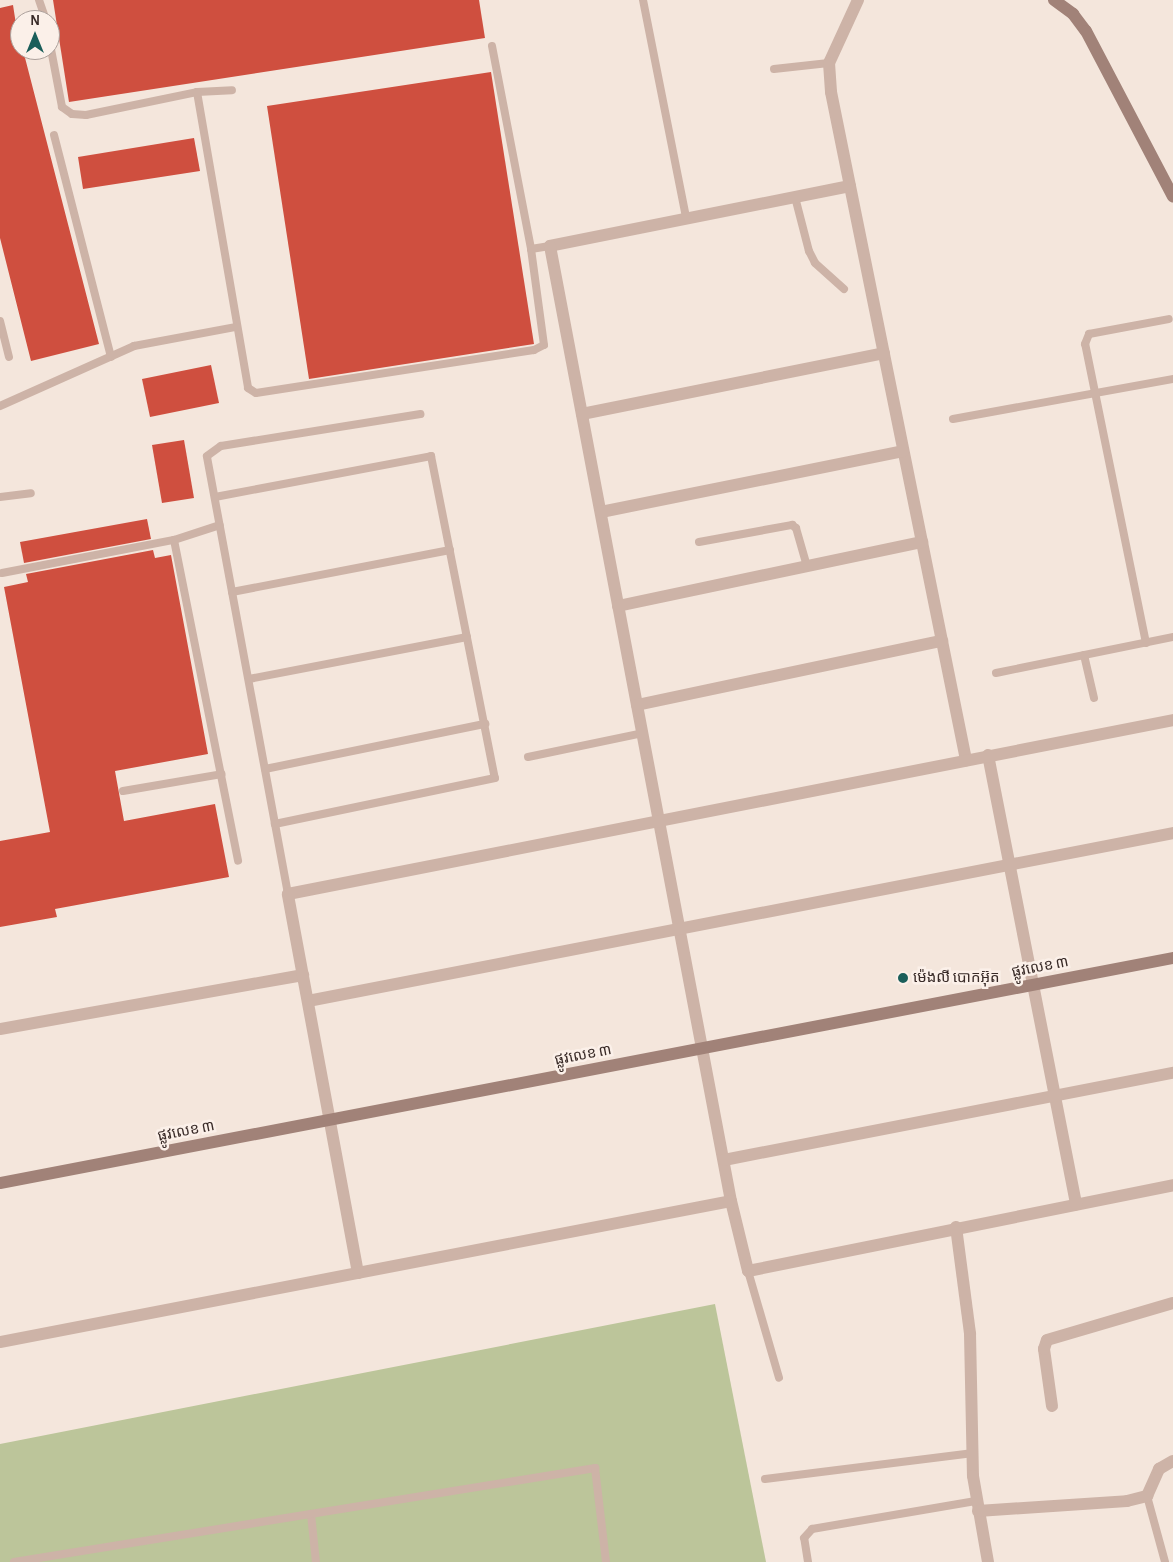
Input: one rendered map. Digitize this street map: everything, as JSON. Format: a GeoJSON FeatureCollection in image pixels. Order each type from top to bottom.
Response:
{"type":"FeatureCollection","features":[{"type":"Feature","properties":{"kind":"street"},"geometry":{"type":"LineString","coordinates":[[858,0],[829,62],[831,92],[966,760]]}},
{"type":"Feature","properties":{"kind":"street"},"geometry":{"type":"LineString","coordinates":[[1059,1],[1086,31],[1173,197]]}},
{"type":"Feature","properties":{"kind":"street"},"geometry":{"type":"LineString","coordinates":[[850,186],[550,246],[702,1048],[732,1201],[748,1271],[956,1227],[1173,1185]]}},
{"type":"Feature","properties":{"kind":"street"},"geometry":{"type":"LineString","coordinates":[[582,414],[884,354]]}},
{"type":"Feature","properties":{"kind":"street"},"geometry":{"type":"LineString","coordinates":[[600,512],[904,451]]}},
{"type":"Feature","properties":{"kind":"street"},"geometry":{"type":"LineString","coordinates":[[618,606],[922,542]]}},
{"type":"Feature","properties":{"kind":"street"},"geometry":{"type":"LineString","coordinates":[[637,705],[942,641]]}},
{"type":"Feature","properties":{"kind":"street"},"geometry":{"type":"LineString","coordinates":[[358,1273],[288,894],[659,819],[1173,720]]}},
{"type":"Feature","properties":{"kind":"street"},"geometry":{"type":"LineString","coordinates":[[988,755],[1076,1204]]}},
{"type":"Feature","properties":{"kind":"street"},"geometry":{"type":"LineString","coordinates":[[308,1001],[1173,833]]}},
{"type":"Feature","properties":{"kind":"street","name":"ផ្លូវលេខ ៣"},"geometry":{"type":"LineString","coordinates":[[0,1183],[1173,958]]}},
{"type":"Feature","properties":{"kind":"street"},"geometry":{"type":"LineString","coordinates":[[0,1028],[303,975]]}},
{"type":"Feature","properties":{"kind":"street"},"geometry":{"type":"LineString","coordinates":[[724,1160],[1173,1073]]}},
{"type":"Feature","properties":{"kind":"street"},"geometry":{"type":"LineString","coordinates":[[0,1342],[732,1201]]}},
{"type":"Feature","properties":{"kind":"street"},"geometry":{"type":"LineString","coordinates":[[956,1227],[970,1334],[973,1453],[977,1506],[988,1562]]}},
{"type":"Feature","properties":{"kind":"street"},"geometry":{"type":"LineString","coordinates":[[1052,1406],[1044,1349],[1047,1340],[1173,1303]]}},
{"type":"Feature","properties":{"kind":"street"},"geometry":{"type":"LineString","coordinates":[[977,1506],[1127,1501],[1147,1496],[1159,1469],[1173,1462]]}},
{"type":"Feature","properties":{"kind":"lane"},"geometry":{"type":"LineString","coordinates":[[643,0],[686,218]]}},
{"type":"Feature","properties":{"kind":"lane"},"geometry":{"type":"LineString","coordinates":[[197,92],[248,388],[256,393],[534,350],[544,345],[531,249],[492,46]]}},
{"type":"Feature","properties":{"kind":"lane"},"geometry":{"type":"LineString","coordinates":[[53,60],[62,108],[72,114],[86,115],[197,92],[232,90]]}},
{"type":"Feature","properties":{"kind":"lane"},"geometry":{"type":"LineString","coordinates":[[774,69],[829,62]]}},
{"type":"Feature","properties":{"kind":"lane"},"geometry":{"type":"LineString","coordinates":[[54,135],[111,357]]}},
{"type":"Feature","properties":{"kind":"lane"},"geometry":{"type":"LineString","coordinates":[[794,197],[809,251],[815,263],[844,289]]}},
{"type":"Feature","properties":{"kind":"lane"},"geometry":{"type":"LineString","coordinates":[[531,249],[550,246]]}},
{"type":"Feature","properties":{"kind":"lane"},"geometry":{"type":"LineString","coordinates":[[1146,643],[1085,344],[1089,334],[1169,319]]}},
{"type":"Feature","properties":{"kind":"lane"},"geometry":{"type":"LineString","coordinates":[[0,321],[9,356]]}},
{"type":"Feature","properties":{"kind":"lane"},"geometry":{"type":"LineString","coordinates":[[0,406],[134,346],[236,327]]}},
{"type":"Feature","properties":{"kind":"lane"},"geometry":{"type":"LineString","coordinates":[[953,419],[1173,379]]}},
{"type":"Feature","properties":{"kind":"lane"},"geometry":{"type":"LineString","coordinates":[[288,894],[207,456],[221,446],[420,414]]}},
{"type":"Feature","properties":{"kind":"lane"},"geometry":{"type":"LineString","coordinates":[[215,497],[431,456],[495,778],[275,824]]}},
{"type":"Feature","properties":{"kind":"lane"},"geometry":{"type":"LineString","coordinates":[[0,497],[30,493]]}},
{"type":"Feature","properties":{"kind":"lane"},"geometry":{"type":"LineString","coordinates":[[2,573],[174,540],[220,525]]}},
{"type":"Feature","properties":{"kind":"lane"},"geometry":{"type":"LineString","coordinates":[[699,542],[792,525],[796,528],[807,566]]}},
{"type":"Feature","properties":{"kind":"lane"},"geometry":{"type":"LineString","coordinates":[[174,540],[238,861]]}},
{"type":"Feature","properties":{"kind":"lane"},"geometry":{"type":"LineString","coordinates":[[232,592],[450,550]]}},
{"type":"Feature","properties":{"kind":"lane"},"geometry":{"type":"LineString","coordinates":[[249,679],[467,637]]}},
{"type":"Feature","properties":{"kind":"lane"},"geometry":{"type":"LineString","coordinates":[[996,673],[1173,637]]}},
{"type":"Feature","properties":{"kind":"lane"},"geometry":{"type":"LineString","coordinates":[[1084,655],[1094,698]]}},
{"type":"Feature","properties":{"kind":"lane"},"geometry":{"type":"LineString","coordinates":[[265,768],[485,724]]}},
{"type":"Feature","properties":{"kind":"lane"},"geometry":{"type":"LineString","coordinates":[[528,757],[643,733]]}},
{"type":"Feature","properties":{"kind":"lane"},"geometry":{"type":"LineString","coordinates":[[123,791],[222,774]]}},
{"type":"Feature","properties":{"kind":"lane"},"geometry":{"type":"LineString","coordinates":[[748,1271],[779,1378]]}},
{"type":"Feature","properties":{"kind":"lane"},"geometry":{"type":"LineString","coordinates":[[765,1479],[973,1453]]}},
{"type":"Feature","properties":{"kind":"lane"},"geometry":{"type":"LineString","coordinates":[[14,1562],[64,1558],[311,1514],[595,1468],[606,1562]]}},
{"type":"Feature","properties":{"kind":"lane"},"geometry":{"type":"LineString","coordinates":[[1147,1496],[1165,1562]]}},
{"type":"Feature","properties":{"kind":"lane"},"geometry":{"type":"LineString","coordinates":[[808,1562],[804,1538],[812,1529],[977,1506]]}},
{"type":"Feature","properties":{"kind":"lane"},"geometry":{"type":"LineString","coordinates":[[311,1514],[316,1562]]}},
{"type":"Feature","properties":{"kind":"green space"},"geometry":{"type":"Polygon","coordinates":[[[715,1304],[766,1562],[0,1562],[0,1444],[715,1304]]]}},
{"type":"Feature","properties":{"kind":"building"},"geometry":{"type":"Polygon","coordinates":[[[53,0],[479,0],[485,38],[69,102],[60,45],[60,10],[55,10],[53,0]]]}},
{"type":"Feature","properties":{"kind":"building"},"geometry":{"type":"Polygon","coordinates":[[[13,5],[14,10],[10,10],[10,60],[26,60],[99,344],[31,361],[0,238],[0,8],[13,5]]]}},
{"type":"Feature","properties":{"kind":"building"},"geometry":{"type":"Polygon","coordinates":[[[491,72],[534,344],[309,379],[267,106],[491,72]]]}},
{"type":"Feature","properties":{"kind":"building"},"geometry":{"type":"Polygon","coordinates":[[[194,138],[200,171],[83,189],[78,157],[194,138]]]}},
{"type":"Feature","properties":{"kind":"building"},"geometry":{"type":"Polygon","coordinates":[[[211,365],[219,403],[150,417],[142,379],[211,365]]]}},
{"type":"Feature","properties":{"kind":"building"},"geometry":{"type":"Polygon","coordinates":[[[184,440],[194,498],[162,503],[152,445],[184,440]]]}},
{"type":"Feature","properties":{"kind":"building"},"geometry":{"type":"Polygon","coordinates":[[[147,519],[151,539],[24,563],[20,542],[147,519]]]}},
{"type":"Feature","properties":{"kind":"building"},"geometry":{"type":"Polygon","coordinates":[[[153,550],[155,558],[171,555],[208,754],[115,771],[124,821],[215,804],[229,877],[55,909],[57,917],[0,927],[0,841],[50,832],[4,587],[28,582],[26,574],[153,550]]]}},
{"type":"Feature","properties":{"kind":"place","name":"ម៉េងលី បោកអ៊ុត"},"geometry":{"type":"Point","coordinates":[903,978]}}]}
